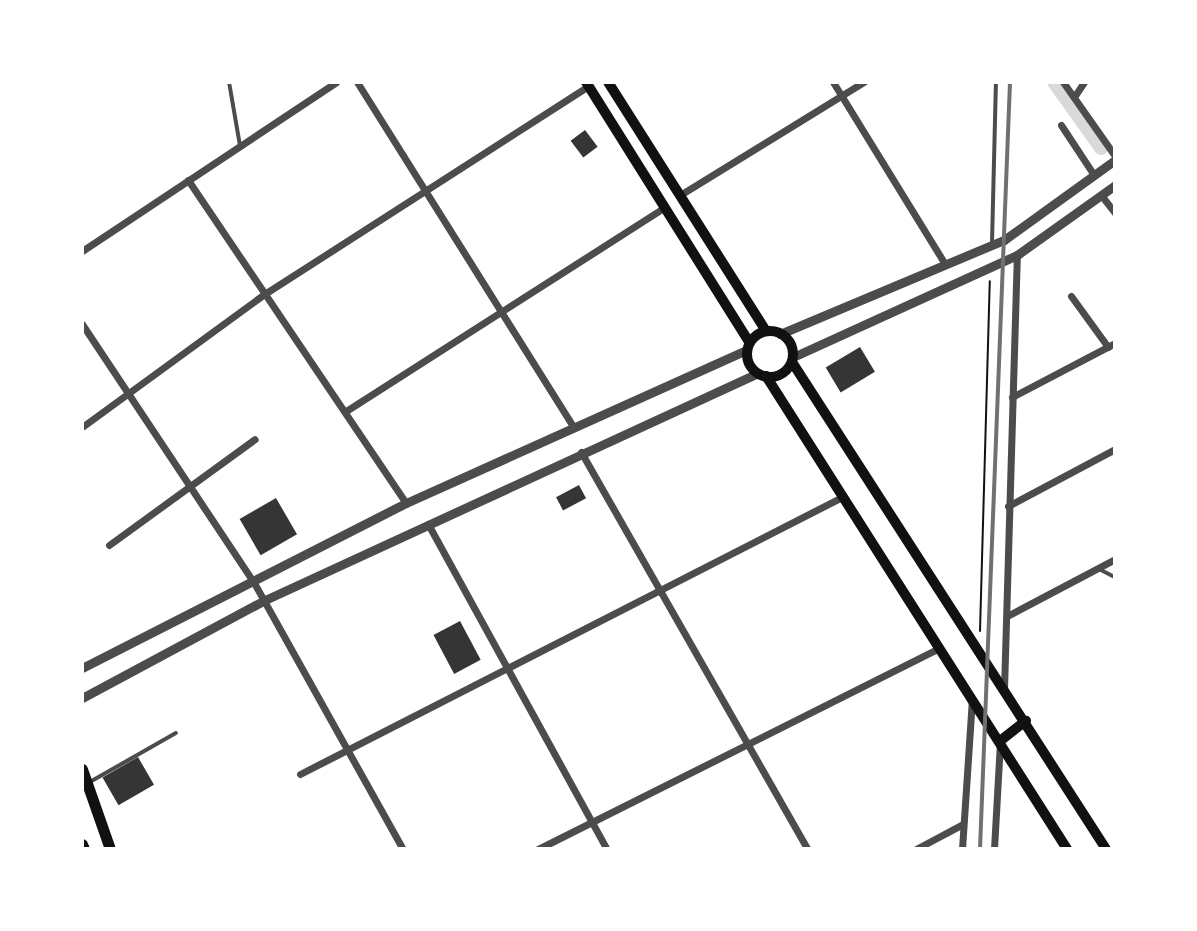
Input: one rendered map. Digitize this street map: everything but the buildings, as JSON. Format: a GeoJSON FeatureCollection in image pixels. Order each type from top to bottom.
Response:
{"type":"FeatureCollection","features":[{"type":"Feature","properties":{"kind":"main road"},"geometry":{"type":"LineString","coordinates":[[608,82],[766,331],[780,334],[791,343],[792,360],[1106,849]]}},
{"type":"Feature","properties":{"kind":"main road"},"geometry":{"type":"LineString","coordinates":[[588,84],[748,346],[762,375],[1067,849]]}},
{"type":"Feature","properties":{"kind":"main road"},"geometry":{"type":"LineString","coordinates":[[748,346],[766,331]]}},
{"type":"Feature","properties":{"kind":"main road"},"geometry":{"type":"LineString","coordinates":[[762,375],[781,374],[792,360]]}},
{"type":"Feature","properties":{"kind":"main road"},"geometry":{"type":"LineString","coordinates":[[1000,741],[1026,721]]}},
{"type":"Feature","properties":{"kind":"main road"},"geometry":{"type":"LineString","coordinates":[[82,769],[110,849]]}},
{"type":"Feature","properties":{"kind":"street"},"geometry":{"type":"LineString","coordinates":[[82,251],[336,82]]}},
{"type":"Feature","properties":{"kind":"street"},"geometry":{"type":"LineString","coordinates":[[357,82],[504,311],[573,426]]}},
{"type":"Feature","properties":{"kind":"street"},"geometry":{"type":"LineString","coordinates":[[833,82],[945,264]]}},
{"type":"Feature","properties":{"kind":"street"},"geometry":{"type":"LineString","coordinates":[[680,195],[864,82]]}},
{"type":"Feature","properties":{"kind":"street"},"geometry":{"type":"LineString","coordinates":[[780,334],[992,245],[1115,158],[1063,82]]}},
{"type":"Feature","properties":{"kind":"street"},"geometry":{"type":"LineString","coordinates":[[1074,97],[1084,82]]}},
{"type":"Feature","properties":{"kind":"street"},"geometry":{"type":"LineString","coordinates":[[82,427],[266,293],[588,84]]}},
{"type":"Feature","properties":{"kind":"street"},"geometry":{"type":"LineString","coordinates":[[1061,125],[1094,175]]}},
{"type":"Feature","properties":{"kind":"street"},"geometry":{"type":"LineString","coordinates":[[188,180],[406,503]]}},
{"type":"Feature","properties":{"kind":"street"},"geometry":{"type":"LineString","coordinates":[[792,360],[1017,255],[1115,185]]}},
{"type":"Feature","properties":{"kind":"street"},"geometry":{"type":"LineString","coordinates":[[1101,195],[1115,213]]}},
{"type":"Feature","properties":{"kind":"street"},"geometry":{"type":"LineString","coordinates":[[346,411],[664,208]]}},
{"type":"Feature","properties":{"kind":"street"},"geometry":{"type":"LineString","coordinates":[[1004,689],[1017,255]]}},
{"type":"Feature","properties":{"kind":"street"},"geometry":{"type":"LineString","coordinates":[[1012,397],[1111,345],[1071,296]]}},
{"type":"Feature","properties":{"kind":"street"},"geometry":{"type":"LineString","coordinates":[[82,324],[132,391],[265,600],[403,849]]}},
{"type":"Feature","properties":{"kind":"street"},"geometry":{"type":"LineString","coordinates":[[82,668],[406,503],[748,346]]}},
{"type":"Feature","properties":{"kind":"street"},"geometry":{"type":"LineString","coordinates":[[82,698],[265,600],[581,452],[762,375]]}},
{"type":"Feature","properties":{"kind":"street"},"geometry":{"type":"LineString","coordinates":[[109,545],[255,439]]}},
{"type":"Feature","properties":{"kind":"street"},"geometry":{"type":"LineString","coordinates":[[1008,506],[1115,449]]}},
{"type":"Feature","properties":{"kind":"street"},"geometry":{"type":"LineString","coordinates":[[581,452],[807,849]]}},
{"type":"Feature","properties":{"kind":"street"},"geometry":{"type":"LineString","coordinates":[[300,774],[842,497]]}},
{"type":"Feature","properties":{"kind":"street"},"geometry":{"type":"LineString","coordinates":[[428,524],[607,849]]}},
{"type":"Feature","properties":{"kind":"street"},"geometry":{"type":"LineString","coordinates":[[1007,616],[1115,559]]}},
{"type":"Feature","properties":{"kind":"street"},"geometry":{"type":"LineString","coordinates":[[538,849],[939,648]]}},
{"type":"Feature","properties":{"kind":"street"},"geometry":{"type":"LineString","coordinates":[[962,849],[972,697]]}},
{"type":"Feature","properties":{"kind":"street"},"geometry":{"type":"LineString","coordinates":[[994,849],[1000,741]]}},
{"type":"Feature","properties":{"kind":"street"},"geometry":{"type":"LineString","coordinates":[[916,849],[963,824]]}},
{"type":"Feature","properties":{"kind":"lane"},"geometry":{"type":"LineString","coordinates":[[229,82],[240,146]]}},
{"type":"Feature","properties":{"kind":"lane"},"geometry":{"type":"LineString","coordinates":[[992,245],[996,82]]}},
{"type":"Feature","properties":{"kind":"lane"},"geometry":{"type":"LineString","coordinates":[[1097,568],[1115,577]]}},
{"type":"Feature","properties":{"kind":"lane"},"geometry":{"type":"LineString","coordinates":[[87,784],[176,733]]}},
{"type":"Feature","properties":{"kind":"path"},"geometry":{"type":"LineString","coordinates":[[978,651],[990,268]]}},
{"type":"Feature","properties":{"kind":"waterway"},"geometry":{"type":"LineString","coordinates":[[1054,82],[1101,148]]}},
{"type":"Feature","properties":{"kind":"railway"},"geometry":{"type":"LineString","coordinates":[[980,849],[1010,82]]}}]}
